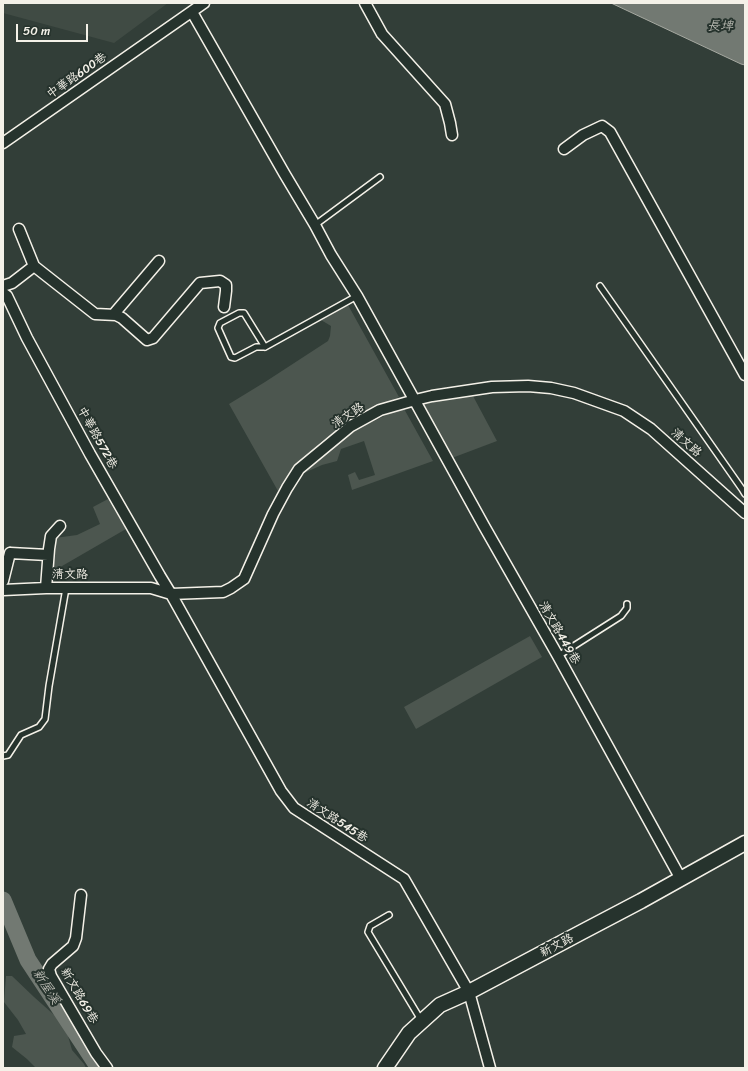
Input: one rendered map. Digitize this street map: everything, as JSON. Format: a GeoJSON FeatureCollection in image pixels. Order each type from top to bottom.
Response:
{"type":"FeatureCollection","features":[{"type":"Feature","properties":{"kind":"street","name":"中華路600巷"},"geometry":{"type":"LineString","coordinates":[[3,143],[204,3]]}},
{"type":"Feature","properties":{"kind":"street"},"geometry":{"type":"LineString","coordinates":[[365,3],[382,34],[445,104],[452,135]]}},
{"type":"Feature","properties":{"kind":"street","name":"清文路449巷"},"geometry":{"type":"LineString","coordinates":[[192,12],[331,255],[357,296],[681,879]]}},
{"type":"Feature","properties":{"kind":"street"},"geometry":{"type":"LineString","coordinates":[[564,149],[583,135],[602,126],[610,132],[745,375]]}},
{"type":"Feature","properties":{"kind":"street"},"geometry":{"type":"LineString","coordinates":[[19,229],[34,266],[95,314],[116,315],[122,318],[147,340],[153,338],[200,283],[220,281],[226,285],[224,307]]}},
{"type":"Feature","properties":{"kind":"street"},"geometry":{"type":"LineString","coordinates":[[113,315],[159,261]]}},
{"type":"Feature","properties":{"kind":"street"},"geometry":{"type":"LineString","coordinates":[[3,286],[12,283],[34,266]]}},
{"type":"Feature","properties":{"kind":"street","name":"中華路572巷"},"geometry":{"type":"LineString","coordinates":[[3,293],[7,296],[27,338],[90,454],[160,576],[172,594]]}},
{"type":"Feature","properties":{"kind":"street","name":"清文路"},"geometry":{"type":"LineString","coordinates":[[3,590],[46,588],[151,588],[172,594],[223,592],[244,579],[287,488],[299,469],[351,426],[380,410],[415,400],[492,387],[528,386],[551,388],[574,393],[624,411],[651,429],[745,513]]}},
{"type":"Feature","properties":{"kind":"street"},"geometry":{"type":"LineString","coordinates":[[46,588],[48,555],[52,536],[60,526]]}},
{"type":"Feature","properties":{"kind":"street"},"geometry":{"type":"LineString","coordinates":[[3,581],[6,550],[48,555]]}},
{"type":"Feature","properties":{"kind":"street","name":"清文路545巷"},"geometry":{"type":"LineString","coordinates":[[172,594],[281,791],[294,808],[404,879],[469,992],[490,1068]]}},
{"type":"Feature","properties":{"kind":"street","name":"新文路"},"geometry":{"type":"LineString","coordinates":[[385,1068],[410,1033],[440,1004],[469,992],[630,907],[745,843]]}},
{"type":"Feature","properties":{"kind":"street","name":"新文路69巷"},"geometry":{"type":"LineString","coordinates":[[81,895],[76,938],[73,946],[52,964],[49,969],[51,976],[96,1053],[107,1068]]}},
{"type":"Feature","properties":{"kind":"lane"},"geometry":{"type":"LineString","coordinates":[[315,225],[380,177]]}},
{"type":"Feature","properties":{"kind":"lane"},"geometry":{"type":"LineString","coordinates":[[600,286],[745,494]]}},
{"type":"Feature","properties":{"kind":"lane"},"geometry":{"type":"LineString","coordinates":[[265,346],[244,313],[239,313],[220,323],[218,328],[231,357],[235,358],[256,346],[263,348],[357,296]]}},
{"type":"Feature","properties":{"kind":"lane"},"geometry":{"type":"LineString","coordinates":[[3,756],[8,755],[21,736],[39,727],[45,719],[49,686],[66,588]]}},
{"type":"Feature","properties":{"kind":"lane"},"geometry":{"type":"LineString","coordinates":[[558,656],[621,616],[627,608],[627,604]]}},
{"type":"Feature","properties":{"kind":"lane"},"geometry":{"type":"LineString","coordinates":[[389,916],[370,926],[368,932],[422,1021]]}},
{"type":"Feature","properties":{"kind":"shaded area"},"geometry":{"type":"Polygon","coordinates":[[[3,3],[168,3],[114,43],[3,13],[3,3]]]}},
{"type":"Feature","properties":{"kind":"shaded area"},"geometry":{"type":"Polygon","coordinates":[[[348,305],[399,397],[349,421],[322,441],[297,464],[278,491],[229,404],[328,341],[331,326],[321,320],[348,305]]]}},
{"type":"Feature","properties":{"kind":"shaded area"},"geometry":{"type":"Polygon","coordinates":[[[473,396],[497,441],[444,461],[413,405],[473,396]]]}},
{"type":"Feature","properties":{"kind":"shaded area"},"geometry":{"type":"Polygon","coordinates":[[[403,407],[433,461],[352,490],[348,475],[355,472],[359,480],[375,475],[364,441],[341,449],[337,461],[322,465],[304,473],[310,466],[355,430],[403,407]]]}},
{"type":"Feature","properties":{"kind":"shaded area"},"geometry":{"type":"Polygon","coordinates":[[[108,499],[126,529],[50,573],[55,538],[77,535],[100,524],[93,507],[108,499]]]}},
{"type":"Feature","properties":{"kind":"shaded area"},"geometry":{"type":"Polygon","coordinates":[[[530,636],[542,657],[416,729],[404,707],[530,636]]]}},
{"type":"Feature","properties":{"kind":"shaded area"},"geometry":{"type":"Polygon","coordinates":[[[6,976],[12,976],[61,1021],[68,1036],[72,1050],[86,1068],[36,1068],[12,1047],[14,1036],[26,1034],[18,1020],[4,1002],[6,976]]]}},
{"type":"Feature","properties":{"kind":"water","name":"長埤"},"geometry":{"type":"Polygon","coordinates":[[[611,3],[745,3],[745,65],[741,64],[611,3]]]}},
{"type":"Feature","properties":{"kind":"waterway","name":"新屋溪"},"geometry":{"type":"LineString","coordinates":[[3,900],[28,960],[99,1068]]}}]}
